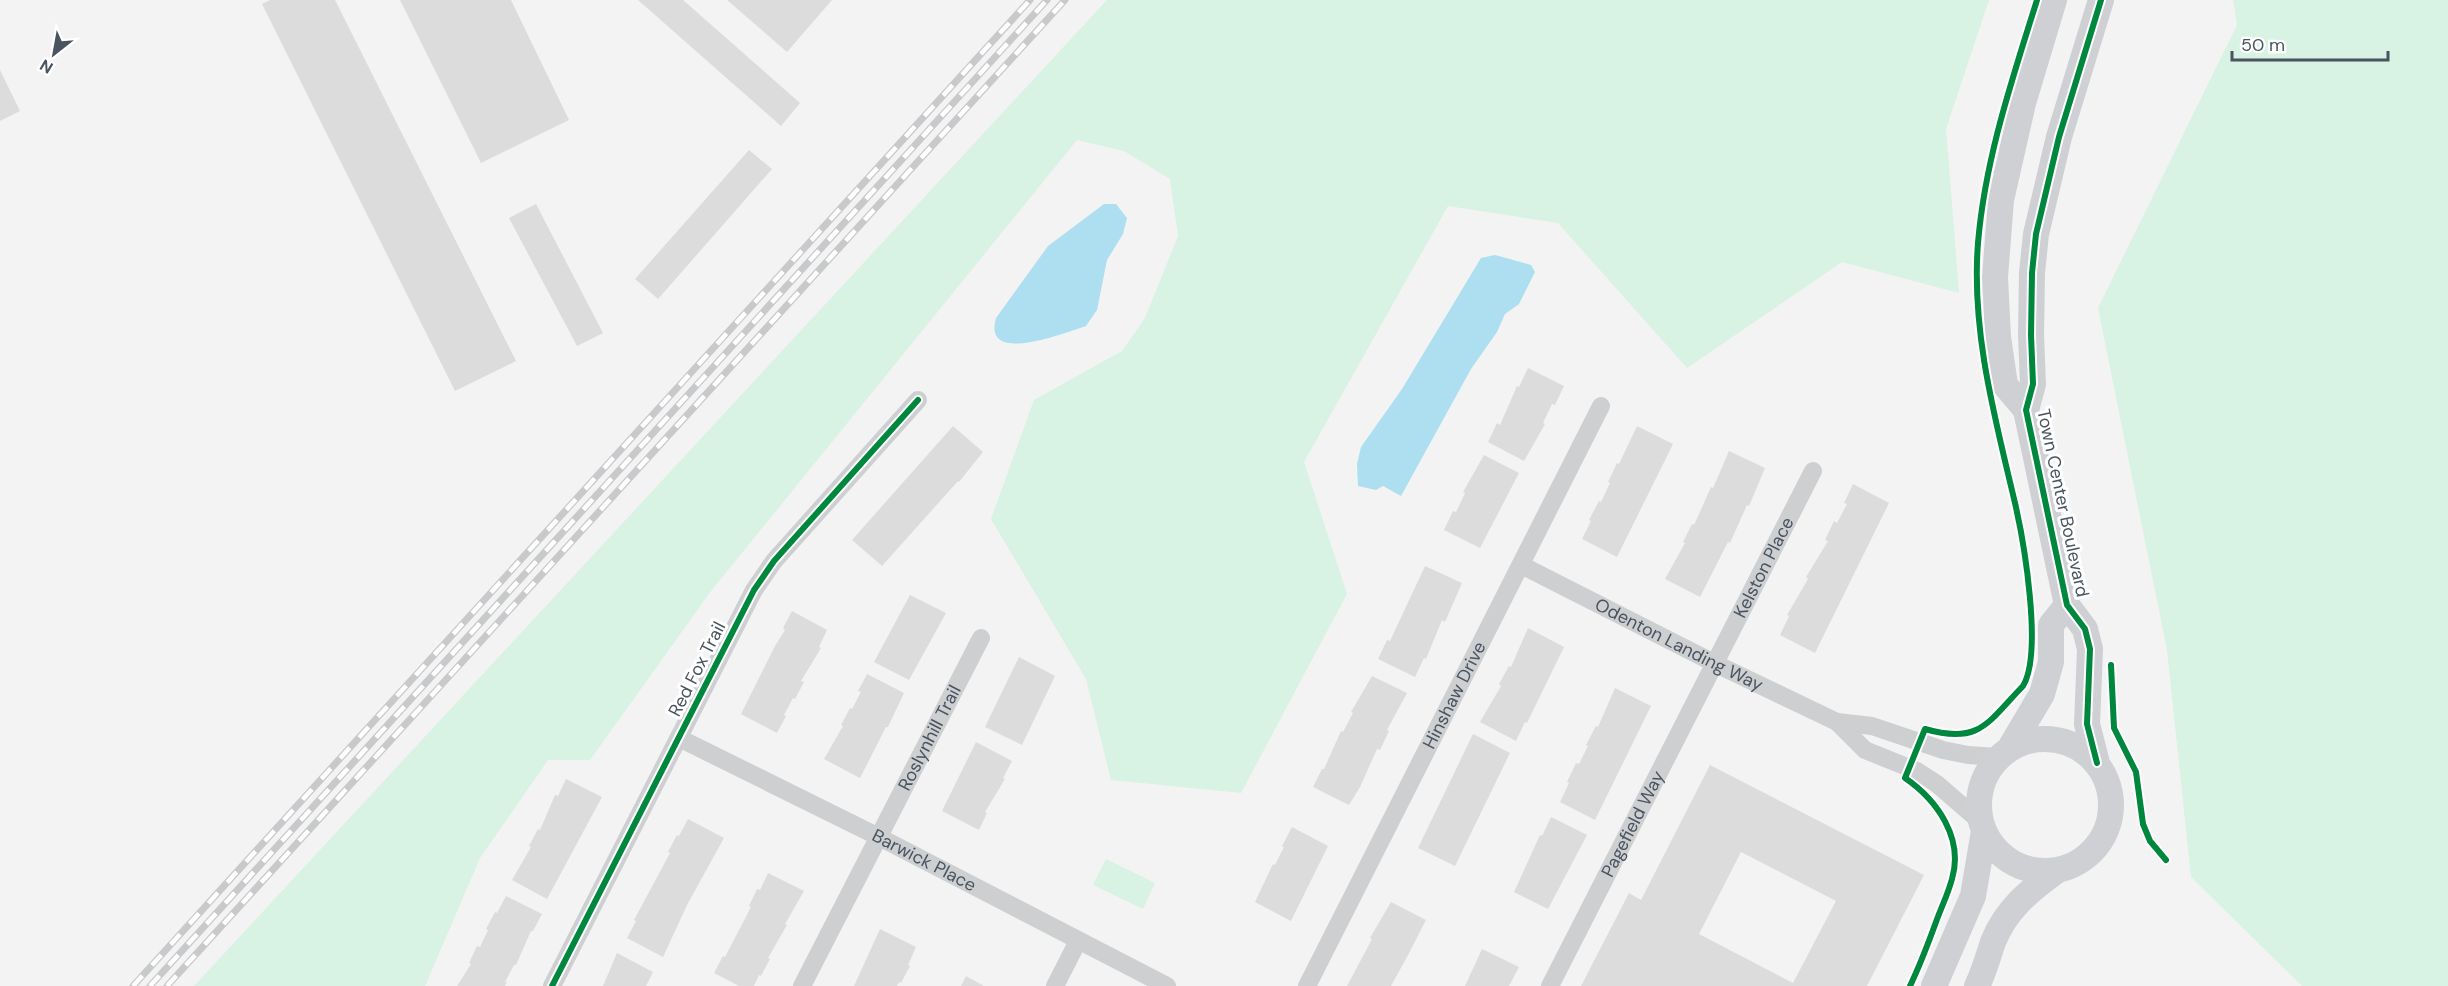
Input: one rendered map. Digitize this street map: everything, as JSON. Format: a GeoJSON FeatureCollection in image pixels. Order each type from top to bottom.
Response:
{"type":"FeatureCollection","features":[{"type":"Feature","properties":{"kind":"street","name":"Town Center Boulevard"},"geometry":{"type":"LineString","coordinates":[[2026,410],[2005,385],[1998,337],[1995,277],[2001,200],[2023,103],[2054,0]]}},
{"type":"Feature","properties":{"kind":"street","name":"Town Center Boulevard"},"geometry":{"type":"LineString","coordinates":[[1977,986],[1994,939],[2010,910],[2026,892],[2058,870],[2075,864],[2091,853],[2103,839],[2109,821],[2111,803],[2107,782],[2097,763],[2087,724],[2090,649],[2085,629],[2067,605],[2026,410],[2033,384],[2032,273],[2036,234],[2059,137],[2101,0]]}},
{"type":"Feature","properties":{"kind":"street","name":"Red Fox Trail"},"geometry":{"type":"LineString","coordinates":[[552,986],[754,590],[774,561],[918,399]]}},
{"type":"Feature","properties":{"kind":"street","name":"Hinshaw Drive"},"geometry":{"type":"LineString","coordinates":[[1307,986],[1601,406]]}},
{"type":"Feature","properties":{"kind":"street","name":"Kelston Place"},"geometry":{"type":"LineString","coordinates":[[1716,664],[1813,471]]}},
{"type":"Feature","properties":{"kind":"street","name":"Odenton Landing Way"},"geometry":{"type":"LineString","coordinates":[[1521,565],[1716,664],[1837,722],[1872,726],[1943,750],[1968,755],[2005,752]]}},
{"type":"Feature","properties":{"kind":"street","name":"Town Center Boulevard"},"geometry":{"type":"LineString","coordinates":[[1934,986],[1973,896],[1983,827],[1979,797],[1983,782],[2042,694],[2051,662],[2051,625],[2067,605]]}},
{"type":"Feature","properties":{"kind":"street","name":"Roslynhill Trail"},"geometry":{"type":"LineString","coordinates":[[802,986],[981,638]]}},
{"type":"Feature","properties":{"kind":"street","name":"Pagefield Way"},"geometry":{"type":"LineString","coordinates":[[1550,986],[1716,664]]}},
{"type":"Feature","properties":{"kind":"street","name":"Odenton Landing Way"},"geometry":{"type":"LineString","coordinates":[[1837,722],[1865,750],[1917,771],[1937,784],[1983,827]]}},
{"type":"Feature","properties":{"kind":"street","name":"Barwick Place"},"geometry":{"type":"LineString","coordinates":[[679,738],[879,837],[1167,986]]}},
{"type":"Feature","properties":{"kind":"street"},"geometry":{"type":"LineString","coordinates":[[2005,752],[2028,741],[2047,739],[2066,742],[2083,750],[2097,763]]}},
{"type":"Feature","properties":{"kind":"street","name":"Town Center Boulevard"},"geometry":{"type":"LineString","coordinates":[[1983,827],[1991,844],[2004,857],[2021,867],[2039,871],[2058,870]]}},
{"type":"Feature","properties":{"kind":"street"},"geometry":{"type":"LineString","coordinates":[[1055,986],[1078,941]]}},
{"type":"Feature","properties":{"kind":"green space"},"geometry":{"type":"Polygon","coordinates":[[[1107,0],[1989,0],[1946,129],[1959,293],[1842,262],[1687,368],[1558,223],[1448,206],[1304,462],[1347,594],[1241,793],[1111,780],[1086,679],[991,519],[1034,400],[1122,351],[1145,318],[1178,236],[1170,179],[1124,151],[1077,140],[711,591],[590,760],[548,760],[480,858],[425,986],[194,986],[1107,0]]]}},
{"type":"Feature","properties":{"kind":"green space"},"geometry":{"type":"Polygon","coordinates":[[[2233,0],[2448,0],[2448,986],[2302,986],[2191,877],[2167,650],[2098,308],[2237,25],[2233,0]]]}},
{"type":"Feature","properties":{"kind":"green space"},"geometry":{"type":"Polygon","coordinates":[[[1106,859],[1155,883],[1143,909],[1093,885],[1106,859]]]}},
{"type":"Feature","properties":{"kind":"water"},"geometry":{"type":"Polygon","coordinates":[[[1104,204],[1116,204],[1127,218],[1123,234],[1107,260],[1097,310],[1086,326],[1028,343],[1001,340],[995,332],[996,318],[1048,246],[1104,204]]]}},
{"type":"Feature","properties":{"kind":"water"},"geometry":{"type":"Polygon","coordinates":[[[1495,255],[1531,265],[1535,272],[1519,304],[1505,314],[1497,332],[1471,369],[1401,496],[1383,486],[1376,490],[1358,486],[1357,464],[1361,447],[1402,389],[1481,258],[1495,255]]]}},
{"type":"Feature","properties":{"kind":"building"},"geometry":{"type":"Polygon","coordinates":[[[270,0],[335,0],[516,361],[455,391],[262,4],[270,0]]]}},
{"type":"Feature","properties":{"kind":"building"},"geometry":{"type":"Polygon","coordinates":[[[400,0],[511,0],[569,120],[481,163],[400,0]]]}},
{"type":"Feature","properties":{"kind":"building"},"geometry":{"type":"Polygon","coordinates":[[[638,0],[683,0],[800,103],[781,126],[638,0]]]}},
{"type":"Feature","properties":{"kind":"building"},"geometry":{"type":"Polygon","coordinates":[[[727,0],[832,0],[787,52],[727,0]]]}},
{"type":"Feature","properties":{"kind":"building"},"geometry":{"type":"Polygon","coordinates":[[[0,70],[20,111],[0,121],[0,70]]]}},
{"type":"Feature","properties":{"kind":"building"},"geometry":{"type":"Polygon","coordinates":[[[749,150],[772,169],[658,299],[635,279],[749,150]]]}},
{"type":"Feature","properties":{"kind":"building"},"geometry":{"type":"Polygon","coordinates":[[[536,204],[603,333],[577,346],[509,218],[536,204]]]}},
{"type":"Feature","properties":{"kind":"building"},"geometry":{"type":"Polygon","coordinates":[[[1528,368],[1564,386],[1555,405],[1552,404],[1543,423],[1545,424],[1524,461],[1488,442],[1497,423],[1500,425],[1517,386],[1519,387],[1528,368]]]}},
{"type":"Feature","properties":{"kind":"building"},"geometry":{"type":"Polygon","coordinates":[[[953,426],[983,452],[959,482],[882,566],[852,540],[953,426]]]}},
{"type":"Feature","properties":{"kind":"building"},"geometry":{"type":"Polygon","coordinates":[[[1637,426],[1673,444],[1617,557],[1582,539],[1591,521],[1589,520],[1599,501],[1601,502],[1617,463],[1619,464],[1637,426]]]}},
{"type":"Feature","properties":{"kind":"building"},"geometry":{"type":"Polygon","coordinates":[[[1729,451],[1765,468],[1749,506],[1747,505],[1730,543],[1728,542],[1700,597],[1665,579],[1711,487],[1713,488],[1729,451]]]}},
{"type":"Feature","properties":{"kind":"building"},"geometry":{"type":"Polygon","coordinates":[[[1484,455],[1519,473],[1480,548],[1444,530],[1453,511],[1456,512],[1465,493],[1463,492],[1484,455]]]}},
{"type":"Feature","properties":{"kind":"building"},"geometry":{"type":"Polygon","coordinates":[[[1853,484],[1889,503],[1815,653],[1780,635],[1789,616],[1787,615],[1808,579],[1806,577],[1828,541],[1825,540],[1834,521],[1837,523],[1847,504],[1844,503],[1853,484]]]}},
{"type":"Feature","properties":{"kind":"building"},"geometry":{"type":"Polygon","coordinates":[[[1425,566],[1462,583],[1445,622],[1442,620],[1426,659],[1424,658],[1415,677],[1378,659],[1387,640],[1390,641],[1425,566]]]}},
{"type":"Feature","properties":{"kind":"building"},"geometry":{"type":"Polygon","coordinates":[[[910,595],[946,613],[909,680],[874,662],[910,595]]]}},
{"type":"Feature","properties":{"kind":"building"},"geometry":{"type":"Polygon","coordinates":[[[792,611],[827,630],[819,647],[821,648],[801,681],[804,682],[784,715],[786,716],[777,733],[741,714],[785,630],[783,628],[792,611]]]}},
{"type":"Feature","properties":{"kind":"building"},"geometry":{"type":"Polygon","coordinates":[[[1528,628],[1564,647],[1516,741],[1480,722],[1501,686],[1499,684],[1509,666],[1511,667],[1528,628]]]}},
{"type":"Feature","properties":{"kind":"building"},"geometry":{"type":"Polygon","coordinates":[[[1019,657],[1055,676],[1022,745],[985,727],[1019,657]]]}},
{"type":"Feature","properties":{"kind":"building"},"geometry":{"type":"Polygon","coordinates":[[[867,674],[904,693],[860,778],[824,759],[843,726],[841,725],[850,708],[852,709],[861,692],[858,691],[867,674]]]}},
{"type":"Feature","properties":{"kind":"building"},"geometry":{"type":"Polygon","coordinates":[[[1372,676],[1407,693],[1387,730],[1389,731],[1380,750],[1377,749],[1349,805],[1313,787],[1372,676]]]}},
{"type":"Feature","properties":{"kind":"building"},"geometry":{"type":"Polygon","coordinates":[[[1615,688],[1651,706],[1595,820],[1560,802],[1576,763],[1579,764],[1588,746],[1586,745],[1596,726],[1598,727],[1615,688]]]}},
{"type":"Feature","properties":{"kind":"building"},"geometry":{"type":"Polygon","coordinates":[[[1473,734],[1510,753],[1455,866],[1418,848],[1473,734]]]}},
{"type":"Feature","properties":{"kind":"building"},"geometry":{"type":"Polygon","coordinates":[[[976,742],[1012,761],[1003,778],[1005,779],[985,812],[987,813],[979,830],[942,811],[976,742]]]}},
{"type":"Feature","properties":{"kind":"building"},"geometry":{"type":"Polygon","coordinates":[[[1710,765],[1924,875],[1867,986],[1581,986],[1629,893],[1641,900],[1710,765]],[[1741,852],[1699,934],[1793,983],[1836,901],[1741,852]]]}},
{"type":"Feature","properties":{"kind":"building"},"geometry":{"type":"Polygon","coordinates":[[[566,779],[602,797],[547,899],[512,880],[531,847],[529,846],[538,829],[540,830],[555,795],[558,796],[566,779]]]}},
{"type":"Feature","properties":{"kind":"building"},"geometry":{"type":"Polygon","coordinates":[[[1551,817],[1587,835],[1548,909],[1514,892],[1540,835],[1542,836],[1551,817]]]}},
{"type":"Feature","properties":{"kind":"building"},"geometry":{"type":"Polygon","coordinates":[[[688,819],[724,838],[687,905],[663,957],[627,938],[636,921],[634,920],[670,853],[668,852],[688,819]]]}},
{"type":"Feature","properties":{"kind":"building"},"geometry":{"type":"Polygon","coordinates":[[[1292,827],[1328,846],[1291,921],[1255,902],[1292,827]]]}},
{"type":"Feature","properties":{"kind":"building"},"geometry":{"type":"Polygon","coordinates":[[[768,873],[804,891],[785,924],[787,925],[768,958],[770,959],[761,976],[759,975],[754,986],[739,986],[714,973],[751,907],[749,906],[757,889],[760,890],[768,873]]]}},
{"type":"Feature","properties":{"kind":"building"},"geometry":{"type":"Polygon","coordinates":[[[506,896],[542,914],[531,931],[505,986],[457,986],[471,964],[469,963],[477,946],[480,947],[495,912],[497,913],[506,896]]]}},
{"type":"Feature","properties":{"kind":"building"},"geometry":{"type":"Polygon","coordinates":[[[1391,902],[1426,920],[1407,957],[1391,986],[1347,986],[1372,939],[1370,938],[1391,902]]]}},
{"type":"Feature","properties":{"kind":"building"},"geometry":{"type":"Polygon","coordinates":[[[880,929],[916,947],[908,965],[910,966],[897,986],[854,986],[880,929]]]}},
{"type":"Feature","properties":{"kind":"building"},"geometry":{"type":"Polygon","coordinates":[[[1482,949],[1519,967],[1509,986],[1465,986],[1482,949]]]}},
{"type":"Feature","properties":{"kind":"building"},"geometry":{"type":"Polygon","coordinates":[[[617,953],[653,972],[646,986],[603,986],[617,953]]]}},
{"type":"Feature","properties":{"kind":"building"},"geometry":{"type":"Polygon","coordinates":[[[966,976],[984,986],[961,986],[966,976]]]}},
{"type":"Feature","properties":{"kind":"railway"},"geometry":{"type":"LineString","coordinates":[[133,986],[1030,0]]}},
{"type":"Feature","properties":{"kind":"railway"},"geometry":{"type":"LineString","coordinates":[[150,986],[1047,0]]}},
{"type":"Feature","properties":{"kind":"railway"},"geometry":{"type":"LineString","coordinates":[[167,986],[1065,0]]}},
{"type":"Feature","properties":{"kind":"cycle path"},"geometry":{"type":"LineString","coordinates":[[1910,986],[1949,890],[1955,864],[1951,835],[1945,821],[1928,797],[1905,778],[1925,729],[1959,734],[1981,727],[1991,720],[2023,686],[2029,670],[2032,624],[2027,569],[2019,521],[1986,374],[1981,342],[1977,276],[1978,243],[1993,150],[2037,0]]}},
{"type":"Feature","properties":{"kind":"cycle path"},"geometry":{"type":"LineString","coordinates":[[2097,763],[2087,724],[2090,649],[2085,629],[2067,605],[2026,410],[2033,384],[2032,273],[2036,234],[2059,137],[2101,0]]}},
{"type":"Feature","properties":{"kind":"cycle path"},"geometry":{"type":"LineString","coordinates":[[552,986],[754,590],[774,561],[918,400]]}},
{"type":"Feature","properties":{"kind":"cycle path"},"geometry":{"type":"LineString","coordinates":[[2111,665],[2114,728],[2136,772],[2143,824],[2150,841],[2166,860]]}}]}
